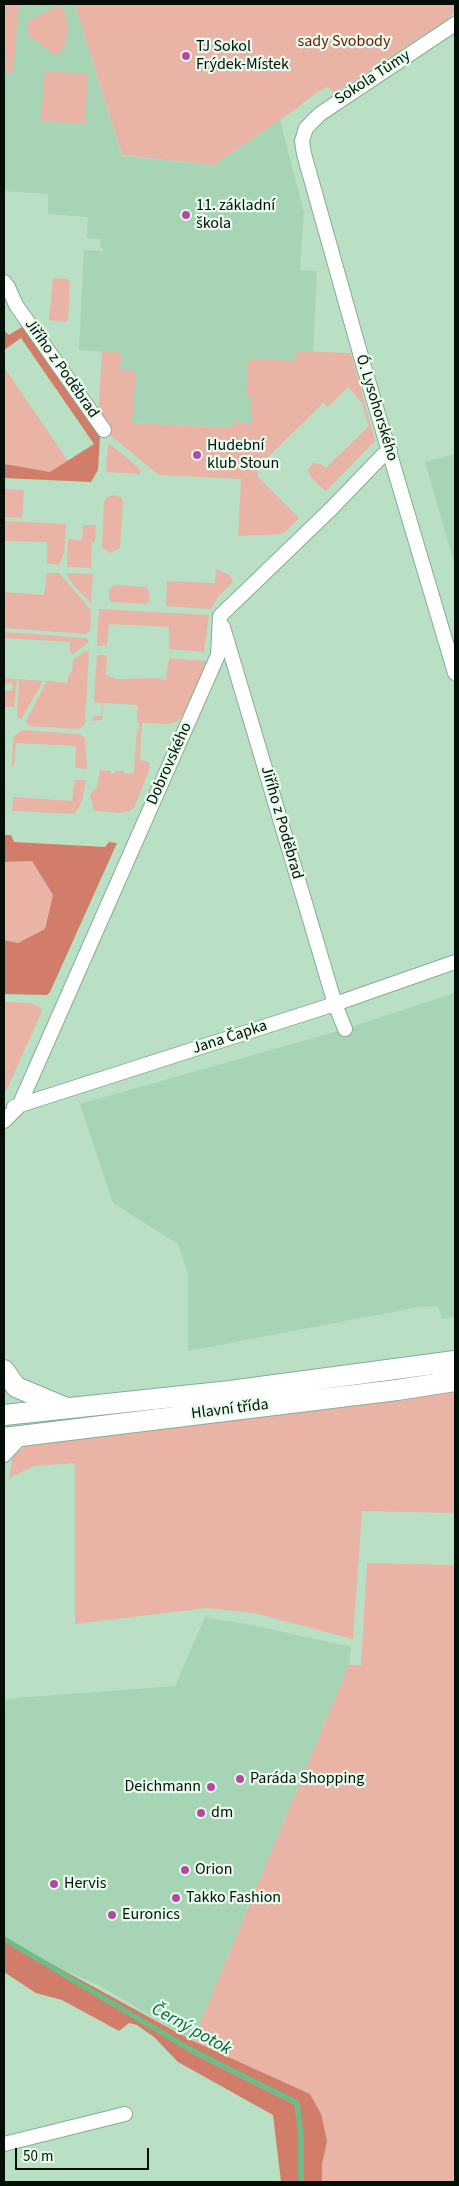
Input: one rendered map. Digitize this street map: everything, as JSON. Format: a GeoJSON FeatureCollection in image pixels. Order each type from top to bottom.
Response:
{"type":"FeatureCollection","features":[{"type":"Feature","properties":{"kind":"main road","name":"Hlavní třída"},"geometry":{"type":"LineString","coordinates":[[4,1415],[230,1391],[455,1361]]}},
{"type":"Feature","properties":{"kind":"main road"},"geometry":{"type":"LineString","coordinates":[[4,1370],[16,1387],[66,1407]]}},
{"type":"Feature","properties":{"kind":"main road","name":"Hlavní třída"},"geometry":{"type":"LineString","coordinates":[[12,1438],[397,1390],[455,1381]]}},
{"type":"Feature","properties":{"kind":"street","name":"Sokola Tůmy"},"geometry":{"type":"LineString","coordinates":[[302,141],[306,128],[320,114],[455,24]]}},
{"type":"Feature","properties":{"kind":"street","name":"Ó. Lysohorského"},"geometry":{"type":"LineString","coordinates":[[302,141],[331,254],[455,673]]}},
{"type":"Feature","properties":{"kind":"street","name":"Jiřího z Poděbrad"},"geometry":{"type":"LineString","coordinates":[[4,282],[16,305],[104,430]]}},
{"type":"Feature","properties":{"kind":"street"},"geometry":{"type":"LineString","coordinates":[[220,616],[331,509],[382,455],[390,451]]}},
{"type":"Feature","properties":{"kind":"street","name":"Jiřího z Poděbrad"},"geometry":{"type":"LineString","coordinates":[[220,616],[335,1004],[345,1029]]}},
{"type":"Feature","properties":{"kind":"street","name":"Dobrovského"},"geometry":{"type":"LineString","coordinates":[[4,1121],[22,1100],[218,655],[220,616]]}},
{"type":"Feature","properties":{"kind":"street","name":"Jana Čapka"},"geometry":{"type":"LineString","coordinates":[[4,1110],[22,1100],[335,1004],[455,962]]}},
{"type":"Feature","properties":{"kind":"street"},"geometry":{"type":"LineString","coordinates":[[4,1455],[12,1438]]}},
{"type":"Feature","properties":{"kind":"street"},"geometry":{"type":"LineString","coordinates":[[4,2144],[125,2114]]}},
{"type":"Feature","properties":{"kind":"shaded area","name":"11. základní škola"},"geometry":{"type":"Polygon","coordinates":[[[4,4],[75,4],[122,156],[214,165],[280,120],[304,212],[300,270],[317,271],[313,352],[317,375],[251,424],[234,422],[233,428],[132,423],[120,370],[120,353],[79,350],[84,250],[103,251],[103,248],[100,248],[101,239],[87,238],[88,217],[48,214],[48,194],[4,191],[4,4]]]}},
{"type":"Feature","properties":{"kind":"shaded area"},"geometry":{"type":"Polygon","coordinates":[[[22,327],[100,437],[98,470],[91,482],[4,478],[4,464],[50,472],[94,444],[21,338],[4,350],[4,332],[9,335],[22,327]]]}},
{"type":"Feature","properties":{"kind":"shaded area"},"geometry":{"type":"Polygon","coordinates":[[[455,454],[455,566],[425,462],[455,454]]]}},
{"type":"Feature","properties":{"kind":"shaded area"},"geometry":{"type":"Polygon","coordinates":[[[4,835],[11,835],[14,842],[105,847],[109,842],[117,843],[47,995],[4,994],[4,940],[18,943],[45,929],[53,895],[32,861],[4,862],[4,835]]]}},
{"type":"Feature","properties":{"kind":"shaded area"},"geometry":{"type":"Polygon","coordinates":[[[455,993],[455,1317],[442,1319],[438,1307],[424,1306],[188,1351],[188,1274],[178,1244],[113,1203],[80,1104],[345,1029],[455,993]]]}},
{"type":"Feature","properties":{"kind":"shaded area"},"geometry":{"type":"Polygon","coordinates":[[[205,1617],[252,1625],[351,1647],[349,1665],[193,2041],[99,1985],[4,1945],[4,1699],[175,1686],[205,1617]]]}},
{"type":"Feature","properties":{"kind":"shaded area"},"geometry":{"type":"Polygon","coordinates":[[[4,1938],[193,2041],[310,2094],[321,2114],[327,2141],[322,2165],[322,2182],[281,2182],[273,2115],[178,2062],[154,2037],[137,2025],[129,2023],[119,2031],[62,2000],[36,1993],[4,1972],[4,1938]]]}},
{"type":"Feature","properties":{"kind":"green space"},"geometry":{"type":"Polygon","coordinates":[[[4,4],[19,4],[13,73],[4,72],[4,4]]]}},
{"type":"Feature","properties":{"kind":"green space"},"geometry":{"type":"Polygon","coordinates":[[[60,4],[66,15],[68,31],[65,45],[57,56],[27,34],[28,22],[60,4]]]}},
{"type":"Feature","properties":{"kind":"green space","name":"TJ Sokol Frýdek-Místek"},"geometry":{"type":"Polygon","coordinates":[[[75,4],[455,4],[455,12],[446,20],[335,93],[328,87],[317,92],[296,109],[214,165],[122,155],[75,4]]]}},
{"type":"Feature","properties":{"kind":"green space"},"geometry":{"type":"Polygon","coordinates":[[[45,71],[88,74],[85,124],[41,121],[45,71]]]}},
{"type":"Feature","properties":{"kind":"green space"},"geometry":{"type":"Polygon","coordinates":[[[53,278],[68,279],[70,281],[68,320],[66,322],[49,320],[53,278]]]}},
{"type":"Feature","properties":{"kind":"green space"},"geometry":{"type":"Polygon","coordinates":[[[102,351],[121,353],[120,370],[136,371],[132,423],[232,428],[234,422],[251,423],[252,397],[246,396],[248,359],[296,361],[297,351],[351,353],[375,441],[326,491],[311,477],[308,470],[313,463],[321,464],[326,468],[369,426],[362,403],[348,387],[328,407],[323,403],[258,467],[258,477],[299,518],[283,534],[238,536],[241,479],[159,475],[109,434],[98,416],[102,351]]]}},
{"type":"Feature","properties":{"kind":"green space"},"geometry":{"type":"Polygon","coordinates":[[[4,367],[68,461],[50,472],[4,464],[4,367]]]}},
{"type":"Feature","properties":{"kind":"green space"},"geometry":{"type":"Polygon","coordinates":[[[110,444],[139,468],[141,471],[139,474],[106,472],[108,446],[110,444]]]}},
{"type":"Feature","properties":{"kind":"green space"},"geometry":{"type":"Polygon","coordinates":[[[4,489],[24,490],[22,518],[4,517],[4,489]]]}},
{"type":"Feature","properties":{"kind":"green space"},"geometry":{"type":"Polygon","coordinates":[[[113,495],[121,497],[123,503],[120,548],[110,553],[102,547],[104,502],[106,498],[113,495]]]}},
{"type":"Feature","properties":{"kind":"green space"},"geometry":{"type":"Polygon","coordinates":[[[4,521],[66,524],[64,553],[59,565],[47,563],[47,542],[4,541],[4,521]]]}},
{"type":"Feature","properties":{"kind":"green space"},"geometry":{"type":"Polygon","coordinates":[[[83,525],[96,525],[95,542],[92,542],[91,568],[67,567],[68,539],[82,540],[83,525]]]}},
{"type":"Feature","properties":{"kind":"green space"},"geometry":{"type":"Polygon","coordinates":[[[216,569],[230,575],[233,582],[218,597],[211,609],[166,606],[167,581],[215,583],[216,569]]]}},
{"type":"Feature","properties":{"kind":"green space"},"geometry":{"type":"Polygon","coordinates":[[[47,573],[59,573],[91,610],[90,631],[86,634],[4,628],[4,592],[44,595],[47,573]]]}},
{"type":"Feature","properties":{"kind":"green space"},"geometry":{"type":"Polygon","coordinates":[[[66,573],[93,574],[91,603],[74,586],[66,573]]]}},
{"type":"Feature","properties":{"kind":"green space"},"geometry":{"type":"Polygon","coordinates":[[[114,585],[146,587],[149,590],[150,602],[145,604],[111,602],[109,590],[114,585]]]}},
{"type":"Feature","properties":{"kind":"green space"},"geometry":{"type":"Polygon","coordinates":[[[99,609],[209,615],[204,652],[169,649],[169,627],[109,624],[107,645],[97,646],[99,609]]]}},
{"type":"Feature","properties":{"kind":"green space"},"geometry":{"type":"Polygon","coordinates":[[[6,632],[86,638],[89,642],[73,654],[70,651],[70,642],[4,638],[6,632]]]}},
{"type":"Feature","properties":{"kind":"green space"},"geometry":{"type":"Polygon","coordinates":[[[86,651],[89,653],[85,724],[79,729],[29,726],[26,721],[47,681],[67,683],[69,674],[72,671],[73,660],[86,651]]]}},
{"type":"Feature","properties":{"kind":"green space"},"geometry":{"type":"Polygon","coordinates":[[[97,655],[107,655],[106,675],[117,679],[156,678],[166,680],[169,658],[207,661],[183,715],[177,721],[169,724],[142,723],[142,733],[139,734],[141,735],[140,760],[149,762],[150,768],[135,806],[130,811],[122,813],[94,811],[90,795],[97,787],[100,770],[111,771],[111,773],[124,771],[124,774],[134,772],[137,730],[139,730],[139,723],[137,722],[138,705],[103,703],[102,720],[93,721],[93,716],[101,716],[102,703],[94,702],[97,655]]]}},
{"type":"Feature","properties":{"kind":"green space"},"geometry":{"type":"Polygon","coordinates":[[[4,678],[17,679],[14,707],[4,707],[4,690],[12,691],[13,684],[4,683],[4,678]]]}},
{"type":"Feature","properties":{"kind":"green space"},"geometry":{"type":"Polygon","coordinates":[[[19,679],[43,681],[21,720],[17,716],[19,679]]]}},
{"type":"Feature","properties":{"kind":"green space"},"geometry":{"type":"Polygon","coordinates":[[[22,730],[79,734],[85,738],[87,769],[75,768],[76,746],[16,743],[14,765],[12,765],[13,737],[22,730]]]}},
{"type":"Feature","properties":{"kind":"green space"},"geometry":{"type":"Polygon","coordinates":[[[75,780],[86,780],[82,801],[75,814],[12,811],[13,797],[72,801],[75,780]]]}},
{"type":"Feature","properties":{"kind":"green space"},"geometry":{"type":"Polygon","coordinates":[[[32,861],[53,895],[45,929],[18,943],[4,940],[4,862],[32,861]]]}},
{"type":"Feature","properties":{"kind":"green space"},"geometry":{"type":"Polygon","coordinates":[[[4,1002],[31,1003],[41,1008],[42,1011],[8,1087],[4,1091],[4,1002]]]}},
{"type":"Feature","properties":{"kind":"green space"},"geometry":{"type":"Polygon","coordinates":[[[455,1392],[455,1513],[362,1511],[353,1639],[254,1613],[207,1608],[75,1624],[75,1463],[34,1466],[9,1478],[13,1456],[27,1445],[455,1392]]]}},
{"type":"Feature","properties":{"kind":"green space"},"geometry":{"type":"Polygon","coordinates":[[[367,1563],[455,1565],[455,2182],[322,2182],[322,2165],[327,2141],[310,2094],[193,2041],[349,1665],[361,1665],[367,1563]]]}},
{"type":"Feature","properties":{"kind":"waterway","name":"Černý potok"},"geometry":{"type":"LineString","coordinates":[[4,1939],[191,2050],[297,2103],[301,2136],[301,2182]]}},
{"type":"Feature","properties":{"kind":"place","name":"TJ Sokol Frýdek-Místek"},"geometry":{"type":"Point","coordinates":[186,56]}},
{"type":"Feature","properties":{"kind":"place","name":"11. základní škola"},"geometry":{"type":"Point","coordinates":[186,215]}},
{"type":"Feature","properties":{"kind":"place","name":"Hudební klub Stoun"},"geometry":{"type":"Point","coordinates":[197,455]}},
{"type":"Feature","properties":{"kind":"place","name":"Paráda Shopping"},"geometry":{"type":"Point","coordinates":[240,1779]}},
{"type":"Feature","properties":{"kind":"place","name":"Deichmann"},"geometry":{"type":"Point","coordinates":[211,1787]}},
{"type":"Feature","properties":{"kind":"place","name":"dm"},"geometry":{"type":"Point","coordinates":[201,1813]}},
{"type":"Feature","properties":{"kind":"place","name":"Orion"},"geometry":{"type":"Point","coordinates":[185,1870]}},
{"type":"Feature","properties":{"kind":"place","name":"Hervis"},"geometry":{"type":"Point","coordinates":[54,1884]}},
{"type":"Feature","properties":{"kind":"place","name":"Takko Fashion"},"geometry":{"type":"Point","coordinates":[176,1898]}},
{"type":"Feature","properties":{"kind":"place","name":"Euronics"},"geometry":{"type":"Point","coordinates":[112,1915]}},
{"type":"Feature","properties":{"kind":"park label","name":"sady Svobody"},"geometry":{"type":"Point","coordinates":[344,42]}}]}
